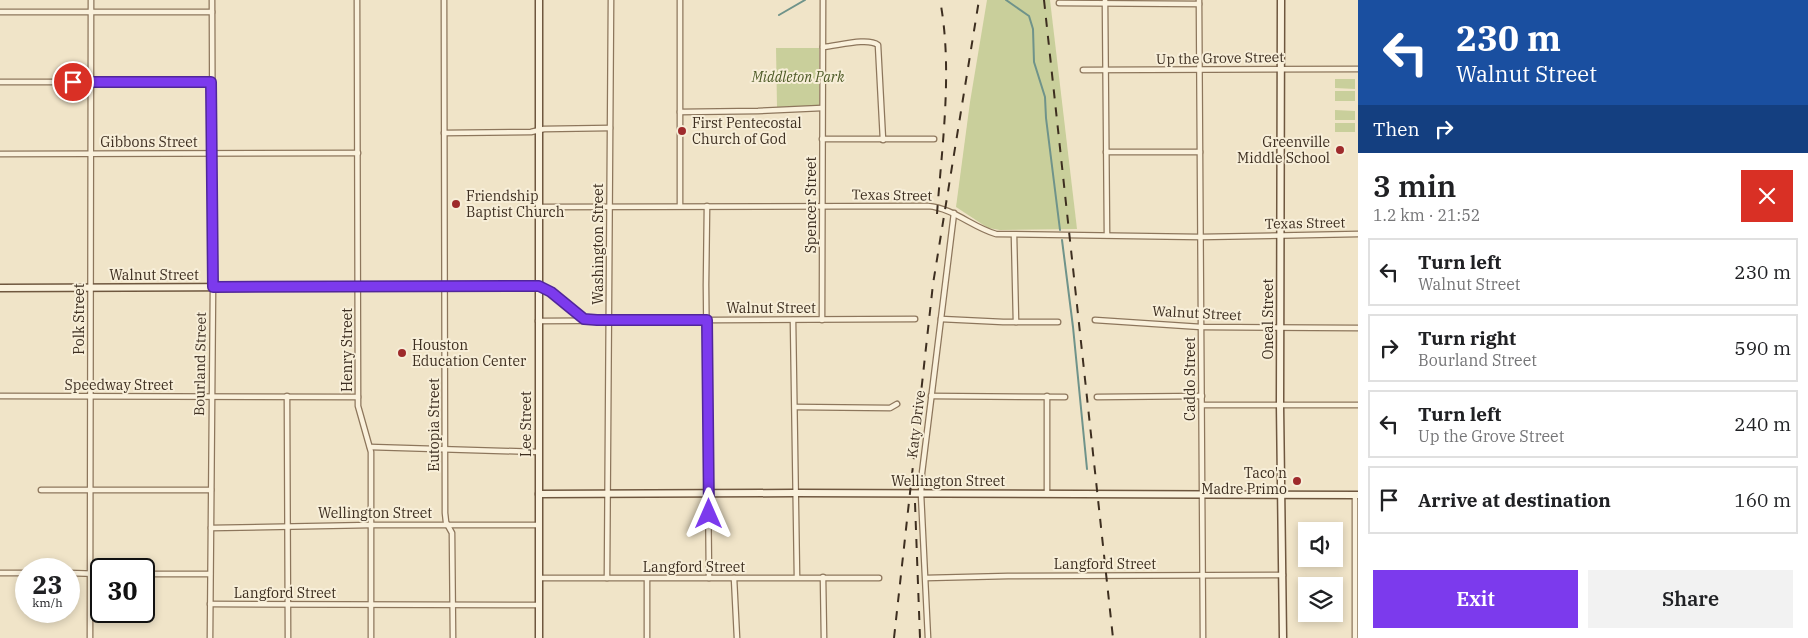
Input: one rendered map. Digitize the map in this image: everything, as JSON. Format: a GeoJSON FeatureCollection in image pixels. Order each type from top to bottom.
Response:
{"type":"FeatureCollection","features":[{"type":"Feature","properties":{"kind":"street","name":"Polk Street"},"geometry":{"type":"LineString","coordinates":[[90,558],[91,0]]}},
{"type":"Feature","properties":{"kind":"street","name":"Bourland Street"},"geometry":{"type":"LineString","coordinates":[[210,638],[213,287],[212,0]]}},
{"type":"Feature","properties":{"kind":"street","name":"Henry Street"},"geometry":{"type":"LineString","coordinates":[[357,0],[358,396],[360,412],[370,447],[371,638]]}},
{"type":"Feature","properties":{"kind":"street","name":"Eutopia Street"},"geometry":{"type":"LineString","coordinates":[[444,0],[445,513],[452,533],[453,638]]}},
{"type":"Feature","properties":{"kind":"street","name":"Lee Street"},"geometry":{"type":"LineString","coordinates":[[538,0],[540,207],[538,321],[539,638]]}},
{"type":"Feature","properties":{"kind":"street","name":"Washington Street"},"geometry":{"type":"LineString","coordinates":[[607,578],[611,0]]}},
{"type":"Feature","properties":{"kind":"street"},"geometry":{"type":"LineString","coordinates":[[680,0],[680,206]]}},
{"type":"Feature","properties":{"kind":"street","name":"Spencer Street"},"geometry":{"type":"LineString","coordinates":[[822,320],[823,0]]}},
{"type":"Feature","properties":{"kind":"street","name":"Oneal Street"},"geometry":{"type":"LineString","coordinates":[[1281,0],[1280,405],[1284,638]]}},
{"type":"Feature","properties":{"kind":"street"},"geometry":{"type":"LineString","coordinates":[[1105,2],[1107,235]]}},
{"type":"Feature","properties":{"kind":"street"},"geometry":{"type":"LineString","coordinates":[[1059,3],[1199,2]]}},
{"type":"Feature","properties":{"kind":"street","name":"Caddo Street"},"geometry":{"type":"LineString","coordinates":[[1199,2],[1203,638]]}},
{"type":"Feature","properties":{"kind":"street"},"geometry":{"type":"LineString","coordinates":[[0,12],[212,12]]}},
{"type":"Feature","properties":{"kind":"street"},"geometry":{"type":"LineString","coordinates":[[823,47],[863,42],[873,42],[878,45],[883,140]]}},
{"type":"Feature","properties":{"kind":"street","name":"Up the Grove Street"},"geometry":{"type":"LineString","coordinates":[[1083,70],[1358,69]]}},
{"type":"Feature","properties":{"kind":"street"},"geometry":{"type":"LineString","coordinates":[[0,82],[211,82]]}},
{"type":"Feature","properties":{"kind":"street"},"geometry":{"type":"LineString","coordinates":[[680,112],[822,108]]}},
{"type":"Feature","properties":{"kind":"street"},"geometry":{"type":"LineString","coordinates":[[444,133],[610,128]]}},
{"type":"Feature","properties":{"kind":"street"},"geometry":{"type":"LineString","coordinates":[[822,140],[934,139]]}},
{"type":"Feature","properties":{"kind":"street","name":"Gibbons Street"},"geometry":{"type":"LineString","coordinates":[[0,154],[358,152]]}},
{"type":"Feature","properties":{"kind":"street"},"geometry":{"type":"LineString","coordinates":[[1106,152],[1200,152]]}},
{"type":"Feature","properties":{"kind":"street"},"geometry":{"type":"LineString","coordinates":[[707,206],[709,578]]}},
{"type":"Feature","properties":{"kind":"street","name":"Texas Street"},"geometry":{"type":"LineString","coordinates":[[540,207],[928,206],[938,207],[954,213],[996,234],[1200,236],[1358,234]]}},
{"type":"Feature","properties":{"kind":"street","name":"Katy Drive"},"geometry":{"type":"LineString","coordinates":[[928,638],[921,494],[922,473],[954,213]]}},
{"type":"Feature","properties":{"kind":"street"},"geometry":{"type":"LineString","coordinates":[[1014,235],[1016,322]]}},
{"type":"Feature","properties":{"kind":"street","name":"Walnut Street"},"geometry":{"type":"LineString","coordinates":[[0,288],[539,286],[551,292],[584,319],[597,320]]}},
{"type":"Feature","properties":{"kind":"street","name":"Walnut Street"},"geometry":{"type":"LineString","coordinates":[[538,321],[915,319]]}},
{"type":"Feature","properties":{"kind":"street"},"geometry":{"type":"LineString","coordinates":[[941,319],[1058,322]]}},
{"type":"Feature","properties":{"kind":"street"},"geometry":{"type":"LineString","coordinates":[[793,320],[797,577]]}},
{"type":"Feature","properties":{"kind":"street","name":"Walnut Street"},"geometry":{"type":"LineString","coordinates":[[1096,320],[1201,327],[1358,328]]}},
{"type":"Feature","properties":{"kind":"street","name":"Speedway Street"},"geometry":{"type":"LineString","coordinates":[[0,396],[358,396]]}},
{"type":"Feature","properties":{"kind":"street"},"geometry":{"type":"LineString","coordinates":[[287,396],[288,638]]}},
{"type":"Feature","properties":{"kind":"street"},"geometry":{"type":"LineString","coordinates":[[931,396],[1065,397]]}},
{"type":"Feature","properties":{"kind":"street"},"geometry":{"type":"LineString","coordinates":[[1047,396],[1047,494]]}},
{"type":"Feature","properties":{"kind":"street"},"geometry":{"type":"LineString","coordinates":[[1097,397],[1202,396]]}},
{"type":"Feature","properties":{"kind":"street"},"geometry":{"type":"LineString","coordinates":[[795,407],[890,408],[896,404]]}},
{"type":"Feature","properties":{"kind":"street"},"geometry":{"type":"LineString","coordinates":[[1202,405],[1358,405]]}},
{"type":"Feature","properties":{"kind":"street"},"geometry":{"type":"LineString","coordinates":[[370,447],[539,452]]}},
{"type":"Feature","properties":{"kind":"street"},"geometry":{"type":"LineString","coordinates":[[41,490],[210,490]]}},
{"type":"Feature","properties":{"kind":"street","name":"Wellington Street"},"geometry":{"type":"LineString","coordinates":[[539,494],[1356,495]]}},
{"type":"Feature","properties":{"kind":"street"},"geometry":{"type":"LineString","coordinates":[[1355,638],[1356,495]]}},
{"type":"Feature","properties":{"kind":"street","name":"Wellington Street"},"geometry":{"type":"LineString","coordinates":[[211,528],[371,525],[539,526]]}},
{"type":"Feature","properties":{"kind":"street"},"geometry":{"type":"LineString","coordinates":[[0,573],[15,573]]}},
{"type":"Feature","properties":{"kind":"street"},"geometry":{"type":"LineString","coordinates":[[80,574],[90,574]]}},
{"type":"Feature","properties":{"kind":"street"},"geometry":{"type":"LineString","coordinates":[[155,574],[210,574]]}},
{"type":"Feature","properties":{"kind":"street","name":"Langford Street"},"geometry":{"type":"LineString","coordinates":[[926,578],[1283,575]]}},
{"type":"Feature","properties":{"kind":"street"},"geometry":{"type":"LineString","coordinates":[[823,577],[824,638]]}},
{"type":"Feature","properties":{"kind":"street","name":"Langford Street"},"geometry":{"type":"LineString","coordinates":[[539,578],[879,578]]}},
{"type":"Feature","properties":{"kind":"street"},"geometry":{"type":"LineString","coordinates":[[734,578],[737,638]]}},
{"type":"Feature","properties":{"kind":"street"},"geometry":{"type":"LineString","coordinates":[[647,579],[647,638]]}},
{"type":"Feature","properties":{"kind":"street","name":"Langford Street"},"geometry":{"type":"LineString","coordinates":[[210,604],[539,605]]}},
{"type":"Feature","properties":{"kind":"street","name":"Polk Street"},"geometry":{"type":"LineString","coordinates":[[90,623],[90,638]]}},
{"type":"Feature","properties":{"kind":"green space"},"geometry":{"type":"Polygon","coordinates":[[[987,0],[1050,0],[1077,229],[1000,230],[988,228],[956,207],[970,102],[987,0]]]}},
{"type":"Feature","properties":{"kind":"green space","name":"Middleton Park"},"geometry":{"type":"Polygon","coordinates":[[[776,48],[819,48],[819,106],[777,107],[776,48]]]}},
{"type":"Feature","properties":{"kind":"green space"},"geometry":{"type":"Polygon","coordinates":[[[1335,79],[1355,79],[1355,89],[1335,88],[1335,79]]]}},
{"type":"Feature","properties":{"kind":"green space"},"geometry":{"type":"Polygon","coordinates":[[[1335,91],[1355,91],[1355,101],[1335,101],[1335,91]]]}},
{"type":"Feature","properties":{"kind":"green space"},"geometry":{"type":"Polygon","coordinates":[[[1335,110],[1355,111],[1355,120],[1335,120],[1335,110]]]}},
{"type":"Feature","properties":{"kind":"green space"},"geometry":{"type":"Polygon","coordinates":[[[1335,123],[1355,123],[1355,132],[1335,132],[1335,123]]]}},
{"type":"Feature","properties":{"kind":"waterway"},"geometry":{"type":"LineString","coordinates":[[779,15],[805,0]]}},
{"type":"Feature","properties":{"kind":"waterway"},"geometry":{"type":"LineString","coordinates":[[1006,0],[1029,16],[1033,29],[1034,62],[1045,97],[1060,230]]}},
{"type":"Feature","properties":{"kind":"waterway"},"geometry":{"type":"LineString","coordinates":[[1062,240],[1087,469]]}},
{"type":"Feature","properties":{"kind":"railway"},"geometry":{"type":"LineString","coordinates":[[937,214],[944,134],[946,80],[944,26],[940,0]]}},
{"type":"Feature","properties":{"kind":"railway"},"geometry":{"type":"LineString","coordinates":[[894,638],[933,284],[979,0]]}},
{"type":"Feature","properties":{"kind":"railway"},"geometry":{"type":"LineString","coordinates":[[1044,0],[1113,638]]}},
{"type":"Feature","properties":{"kind":"railway"},"geometry":{"type":"LineString","coordinates":[[915,503],[920,638]]}},
{"type":"Feature","properties":{"kind":"place","name":"First Pentecostal Church of God"},"geometry":{"type":"Point","coordinates":[682,131]}},
{"type":"Feature","properties":{"kind":"place","name":"Greenville Middle School"},"geometry":{"type":"Point","coordinates":[1340,150]}},
{"type":"Feature","properties":{"kind":"place","name":"Friendship Baptist Church"},"geometry":{"type":"Point","coordinates":[456,204]}},
{"type":"Feature","properties":{"kind":"place","name":"Houston Education Center"},"geometry":{"type":"Point","coordinates":[402,353]}},
{"type":"Feature","properties":{"kind":"place","name":"Taco'n Madre Primo"},"geometry":{"type":"Point","coordinates":[1297,481]}},
{"type":"Feature","properties":{"kind":"route"},"geometry":{"type":"LineString","coordinates":[[73,82],[211,82],[213,287],[539,286],[551,292],[584,319],[707,320],[709,514]]}}]}
